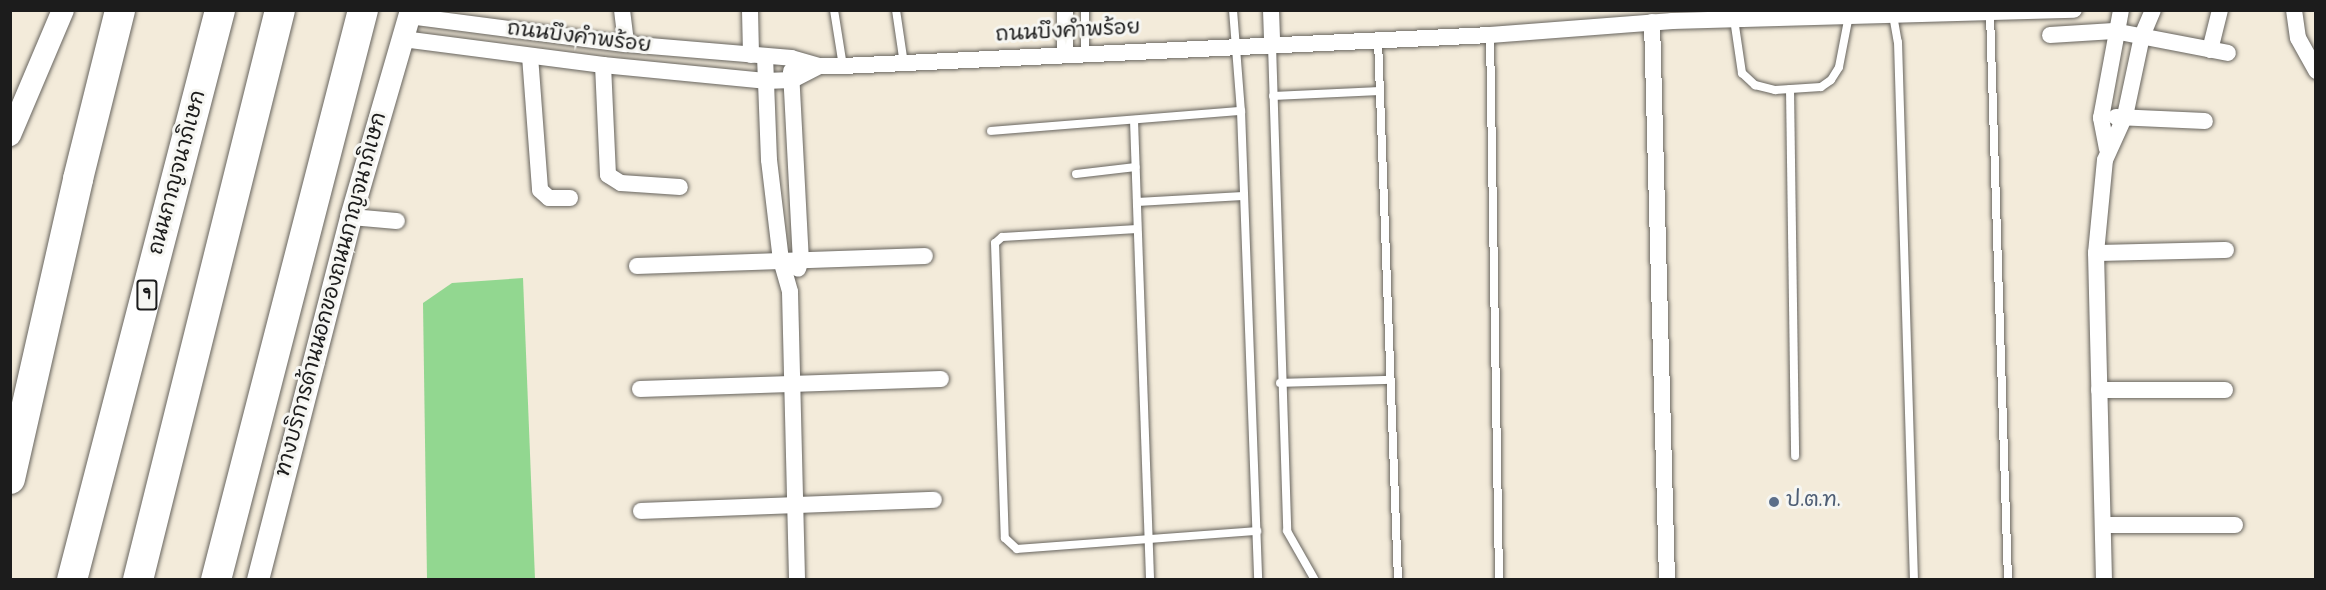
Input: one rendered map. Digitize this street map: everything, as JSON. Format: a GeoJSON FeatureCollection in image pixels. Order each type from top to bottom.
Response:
{"type":"FeatureCollection","features":[{"type":"Feature","properties":{"kind":"highway","name":"ถนนกาญจนาภิเษก"},"geometry":{"type":"LineString","coordinates":[[72,579],[220,10]]}},
{"type":"Feature","properties":{"kind":"highway"},"geometry":{"type":"LineString","coordinates":[[138,579],[280,10]]}},
{"type":"Feature","properties":{"kind":"highway"},"geometry":{"type":"LineString","coordinates":[[216,579],[363,10]]}},
{"type":"Feature","properties":{"kind":"highway"},"geometry":{"type":"LineString","coordinates":[[10,479],[78,179],[120,11]]}},
{"type":"Feature","properties":{"kind":"main road"},"geometry":{"type":"LineString","coordinates":[[10,135],[63,10]]}},
{"type":"Feature","properties":{"kind":"main road","name":"ทางบริการด้านนอกของถนนกาญจนาภิเษก"},"geometry":{"type":"LineString","coordinates":[[258,579],[351,217],[410,13]]}},
{"type":"Feature","properties":{"kind":"street"},"geometry":{"type":"LineString","coordinates":[[622,10],[626,44]]}},
{"type":"Feature","properties":{"kind":"street"},"geometry":{"type":"LineString","coordinates":[[750,10],[765,81],[769,160],[782,260],[790,292],[797,579]]}},
{"type":"Feature","properties":{"kind":"street"},"geometry":{"type":"LineString","coordinates":[[1065,10],[1065,56]]}},
{"type":"Feature","properties":{"kind":"street"},"geometry":{"type":"LineString","coordinates":[[1271,10],[1272,45]]}},
{"type":"Feature","properties":{"kind":"street","name":"ถนนบึงคำพร้อย"},"geometry":{"type":"LineString","coordinates":[[410,13],[626,44],[791,58],[819,66],[843,66],[1490,35],[1627,17],[1652,22],[1672,16],[1734,18],[1943,12],[1990,14],[2074,10]]}},
{"type":"Feature","properties":{"kind":"street"},"geometry":{"type":"LineString","coordinates":[[2104,579],[2096,253],[2107,149],[2101,118],[2114,31],[2121,10]]}},
{"type":"Feature","properties":{"kind":"street"},"geometry":{"type":"LineString","coordinates":[[2107,149],[2125,116],[2142,36],[2153,10]]}},
{"type":"Feature","properties":{"kind":"street"},"geometry":{"type":"LineString","coordinates":[[2210,50],[2220,10]]}},
{"type":"Feature","properties":{"kind":"street"},"geometry":{"type":"LineString","coordinates":[[2294,10],[2298,38],[2316,72]]}},
{"type":"Feature","properties":{"kind":"street"},"geometry":{"type":"LineString","coordinates":[[1652,22],[1667,579]]}},
{"type":"Feature","properties":{"kind":"street"},"geometry":{"type":"LineString","coordinates":[[2050,35],[2114,31],[2228,53]]}},
{"type":"Feature","properties":{"kind":"street","name":"ถนนบึงคำพร้อย"},"geometry":{"type":"LineString","coordinates":[[403,39],[603,65],[765,81],[792,80],[819,66]]}},
{"type":"Feature","properties":{"kind":"street"},"geometry":{"type":"LineString","coordinates":[[530,56],[539,188],[549,198],[570,198]]}},
{"type":"Feature","properties":{"kind":"street"},"geometry":{"type":"LineString","coordinates":[[790,292],[801,259],[791,58]]}},
{"type":"Feature","properties":{"kind":"street"},"geometry":{"type":"LineString","coordinates":[[603,65],[608,175],[621,183],[680,187]]}},
{"type":"Feature","properties":{"kind":"street"},"geometry":{"type":"LineString","coordinates":[[2101,118],[2125,116],[2205,121]]}},
{"type":"Feature","properties":{"kind":"street"},"geometry":{"type":"LineString","coordinates":[[769,160],[795,158]]}},
{"type":"Feature","properties":{"kind":"street"},"geometry":{"type":"LineString","coordinates":[[351,217],[397,221]]}},
{"type":"Feature","properties":{"kind":"street"},"geometry":{"type":"LineString","coordinates":[[2096,253],[2226,250]]}},
{"type":"Feature","properties":{"kind":"street"},"geometry":{"type":"LineString","coordinates":[[637,266],[925,256]]}},
{"type":"Feature","properties":{"kind":"street"},"geometry":{"type":"LineString","coordinates":[[640,389],[941,380]]}},
{"type":"Feature","properties":{"kind":"street"},"geometry":{"type":"LineString","coordinates":[[2099,390],[2225,390]]}},
{"type":"Feature","properties":{"kind":"street"},"geometry":{"type":"LineString","coordinates":[[641,511],[934,500]]}},
{"type":"Feature","properties":{"kind":"street"},"geometry":{"type":"LineString","coordinates":[[2104,525],[2235,525]]}},
{"type":"Feature","properties":{"kind":"lane"},"geometry":{"type":"LineString","coordinates":[[834,10],[843,66]]}},
{"type":"Feature","properties":{"kind":"lane"},"geometry":{"type":"LineString","coordinates":[[896,10],[904,64]]}},
{"type":"Feature","properties":{"kind":"lane"},"geometry":{"type":"LineString","coordinates":[[1085,10],[1085,55]]}},
{"type":"Feature","properties":{"kind":"lane"},"geometry":{"type":"LineString","coordinates":[[1233,10],[1234,47],[1241,111],[1258,579]]}},
{"type":"Feature","properties":{"kind":"lane"},"geometry":{"type":"LineString","coordinates":[[1734,18],[1742,73],[1755,85],[1790,89],[1821,87],[1831,80],[1839,67],[1839,14]]}},
{"type":"Feature","properties":{"kind":"lane"},"geometry":{"type":"LineString","coordinates":[[1990,14],[2008,579]]}},
{"type":"Feature","properties":{"kind":"lane"},"geometry":{"type":"LineString","coordinates":[[1893,15],[1898,42],[1914,579]]}},
{"type":"Feature","properties":{"kind":"lane"},"geometry":{"type":"LineString","coordinates":[[1490,35],[1499,579]]}},
{"type":"Feature","properties":{"kind":"lane"},"geometry":{"type":"LineString","coordinates":[[1378,40],[1398,579]]}},
{"type":"Feature","properties":{"kind":"lane"},"geometry":{"type":"LineString","coordinates":[[1272,45],[1280,383],[1287,531],[1314,579]]}},
{"type":"Feature","properties":{"kind":"lane"},"geometry":{"type":"LineString","coordinates":[[1790,89],[1795,456]]}},
{"type":"Feature","properties":{"kind":"lane"},"geometry":{"type":"LineString","coordinates":[[1273,96],[1380,91]]}},
{"type":"Feature","properties":{"kind":"lane"},"geometry":{"type":"LineString","coordinates":[[991,131],[1241,111]]}},
{"type":"Feature","properties":{"kind":"lane"},"geometry":{"type":"LineString","coordinates":[[1134,120],[1150,579]]}},
{"type":"Feature","properties":{"kind":"lane"},"geometry":{"type":"LineString","coordinates":[[1076,174],[1136,167]]}},
{"type":"Feature","properties":{"kind":"lane"},"geometry":{"type":"LineString","coordinates":[[1137,202],[1243,196]]}},
{"type":"Feature","properties":{"kind":"lane"},"geometry":{"type":"LineString","coordinates":[[1137,229],[1002,237],[995,243],[993,257],[1005,538],[1017,549],[1257,531]]}},
{"type":"Feature","properties":{"kind":"lane"},"geometry":{"type":"LineString","coordinates":[[1280,383],[1389,380]]}},
{"type":"Feature","properties":{"kind":"green space"},"geometry":{"type":"Polygon","coordinates":[[[523,278],[535,579],[427,579],[423,303],[452,283],[523,278]]]}},
{"type":"Feature","properties":{"kind":"place","name":"ป.ต.ท."},"geometry":{"type":"Point","coordinates":[1774,502]}}]}
